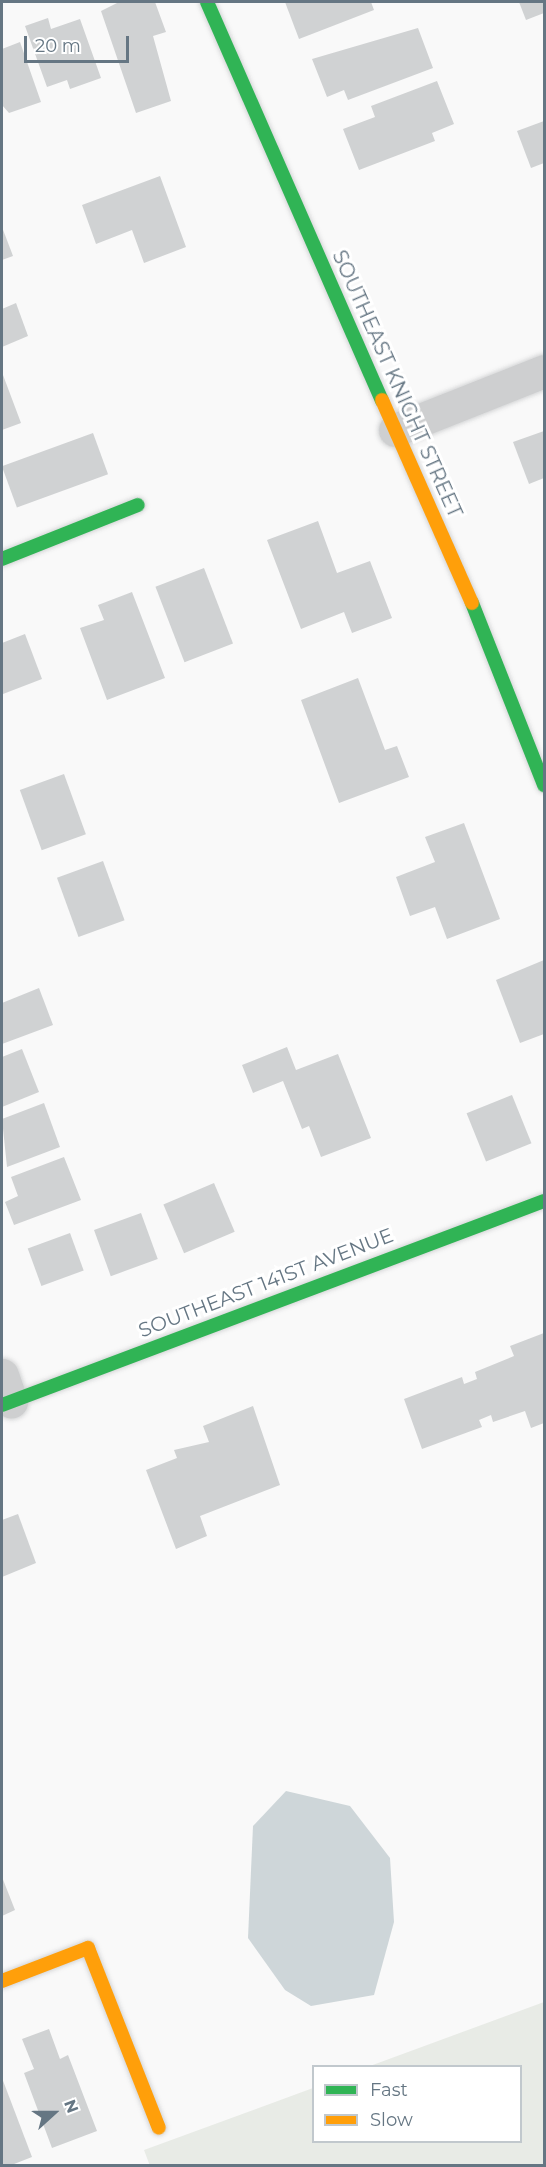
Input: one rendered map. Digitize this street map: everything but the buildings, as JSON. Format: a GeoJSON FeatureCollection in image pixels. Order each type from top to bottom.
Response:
{"type":"FeatureCollection","features":[{"type":"Feature","properties":{"kind":"street","name":"SOUTHEAST KNIGHT STREET"},"geometry":{"type":"LineString","coordinates":[[207,2],[508,686],[544,785]]}},
{"type":"Feature","properties":{"kind":"street"},"geometry":{"type":"LineString","coordinates":[[395,430],[544,370]]}},
{"type":"Feature","properties":{"kind":"street"},"geometry":{"type":"LineString","coordinates":[[2,559],[138,505]]}},
{"type":"Feature","properties":{"kind":"street","name":"SOUTHEAST 141ST AVENUE"},"geometry":{"type":"LineString","coordinates":[[5,1394],[544,1201]]}},
{"type":"Feature","properties":{"kind":"street"},"geometry":{"type":"LineString","coordinates":[[2,1981],[88,1948],[159,2128]]}},
{"type":"Feature","properties":{"kind":"shaded area"},"geometry":{"type":"Polygon","coordinates":[[[286,1791],[350,1806],[390,1858],[394,1922],[374,1995],[311,2006],[285,1990],[248,1938],[253,1826],[286,1791]]]}},
{"type":"Feature","properties":{"kind":"shaded area"},"geometry":{"type":"Polygon","coordinates":[[[544,2002],[544,2165],[150,2166],[144,2150],[312,2088],[312,2143],[522,2143],[522,2065],[373,2065],[544,2002]]]}},
{"type":"Feature","properties":{"kind":"traffic: fast"},"geometry":{"type":"LineString","coordinates":[[207,2],[382,400]]}},
{"type":"Feature","properties":{"kind":"traffic: fast"},"geometry":{"type":"LineString","coordinates":[[2,559],[138,505]]}},
{"type":"Feature","properties":{"kind":"traffic: fast"},"geometry":{"type":"LineString","coordinates":[[472,603],[544,785]]}},
{"type":"Feature","properties":{"kind":"traffic: fast"},"geometry":{"type":"LineString","coordinates":[[2,1405],[544,1201]]}},
{"type":"Feature","properties":{"kind":"traffic: slow"},"geometry":{"type":"LineString","coordinates":[[382,400],[472,603]]}},
{"type":"Feature","properties":{"kind":"traffic: slow"},"geometry":{"type":"LineString","coordinates":[[2,1981],[88,1948],[159,2128]]}}]}
